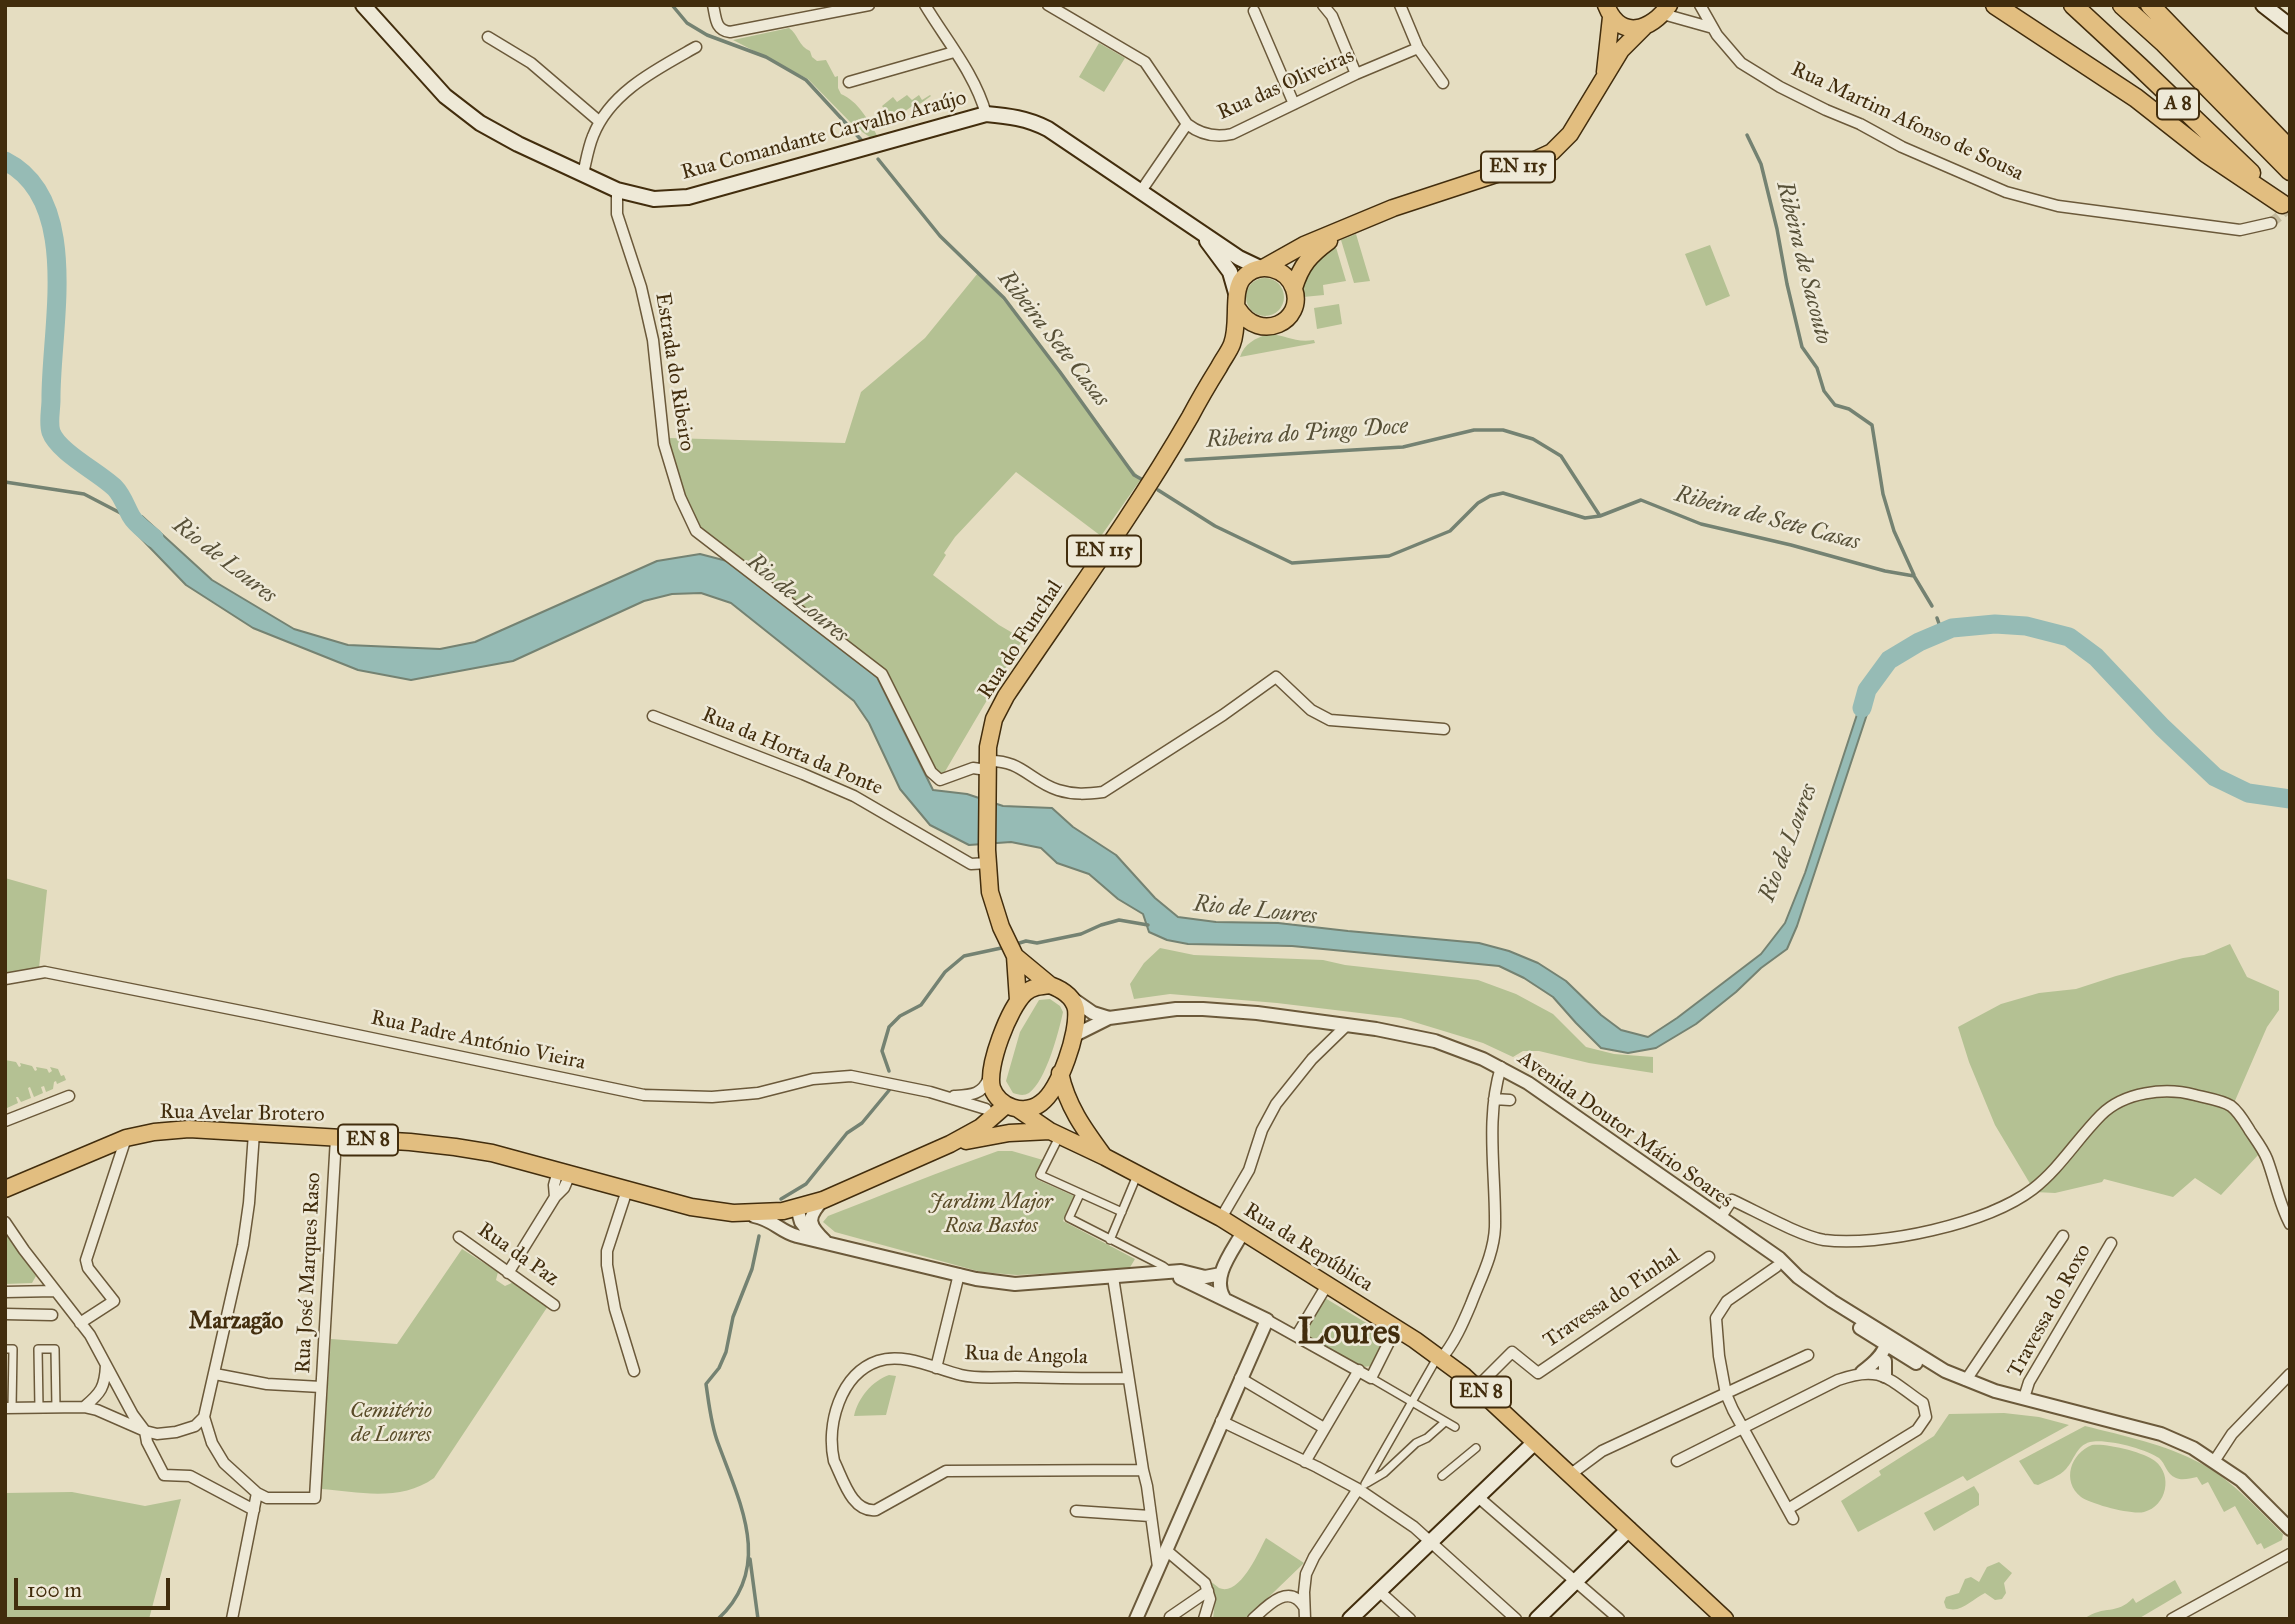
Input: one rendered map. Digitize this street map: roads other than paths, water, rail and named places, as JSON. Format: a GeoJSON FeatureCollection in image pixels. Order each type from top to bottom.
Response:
{"type":"FeatureCollection","features":[{"type":"Feature","properties":{"kind":"highway"},"geometry":{"type":"LineString","coordinates":[[1995,5],[2136,98],[2206,153],[2286,209]]}},
{"type":"Feature","properties":{"kind":"highway","name":"A 8"},"geometry":{"type":"LineString","coordinates":[[2073,5],[2286,209]]}},
{"type":"Feature","properties":{"kind":"highway","name":"A 8"},"geometry":{"type":"LineString","coordinates":[[2122,5],[2163,42],[2290,171]]}},
{"type":"Feature","properties":{"kind":"highway"},"geometry":{"type":"LineString","coordinates":[[2150,5],[2290,150]]}},
{"type":"Feature","properties":{"kind":"main road","name":"Rua Comandante Carvalho Araújo"},"geometry":{"type":"LineString","coordinates":[[363,5],[445,96],[480,123],[518,144],[617,190],[654,199],[688,197],[986,114],[1028,120],[1048,129],[1239,258],[1261,268]]}},
{"type":"Feature","properties":{"kind":"main road"},"geometry":{"type":"LineString","coordinates":[[2263,5],[2290,26]]}},
{"type":"Feature","properties":{"kind":"main road"},"geometry":{"type":"LineString","coordinates":[[1605,75],[1630,40],[1666,10]]}},
{"type":"Feature","properties":{"kind":"main road"},"geometry":{"type":"LineString","coordinates":[[1609,11],[1619,25],[1630,29],[1644,27]]}},
{"type":"Feature","properties":{"kind":"main road"},"geometry":{"type":"LineString","coordinates":[[1605,75],[1609,11]]}},
{"type":"Feature","properties":{"kind":"main road","name":"EN 115"},"geometry":{"type":"LineString","coordinates":[[1348,228],[1393,208],[1524,165],[1552,152],[1570,134],[1605,75]]}},
{"type":"Feature","properties":{"kind":"main road"},"geometry":{"type":"LineString","coordinates":[[1237,301],[1244,277],[1304,245],[1348,228]]}},
{"type":"Feature","properties":{"kind":"main road"},"geometry":{"type":"LineString","coordinates":[[1294,288],[1302,267],[1310,256],[1348,228]]}},
{"type":"Feature","properties":{"kind":"main road"},"geometry":{"type":"LineString","coordinates":[[1203,234],[1230,272],[1244,318],[1262,327],[1273,326],[1288,317],[1296,301],[1294,288],[1284,274],[1276,269],[1261,268]]}},
{"type":"Feature","properties":{"kind":"main road","name":"Rua do Funchal"},"geometry":{"type":"LineString","coordinates":[[1018,1000],[1015,956],[1001,927],[990,892],[987,772],[990,732],[1000,707],[1153,480],[1233,343],[1237,301]]}},
{"type":"Feature","properties":{"kind":"main road"},"geometry":{"type":"LineString","coordinates":[[1233,343],[1262,327]]}},
{"type":"Feature","properties":{"kind":"main road","name":"Rua do Funchal"},"geometry":{"type":"LineString","coordinates":[[1015,956],[1050,985],[1061,989],[1070,997]]}},
{"type":"Feature","properties":{"kind":"main road"},"geometry":{"type":"LineString","coordinates":[[981,1127],[1002,1036],[1018,1000],[1026,991],[1037,986],[1050,985]]}},
{"type":"Feature","properties":{"kind":"main road"},"geometry":{"type":"LineString","coordinates":[[981,1127],[1012,1107],[1030,1108],[1041,1103],[1049,1094],[1075,1035],[1076,1008],[1070,997]]}},
{"type":"Feature","properties":{"kind":"main road","name":"Rua da República"},"geometry":{"type":"LineString","coordinates":[[1060,1073],[1065,1093],[1079,1123],[1105,1157]]}},
{"type":"Feature","properties":{"kind":"main road","name":"Rua da República"},"geometry":{"type":"LineString","coordinates":[[991,1080],[997,1097],[1012,1107],[1055,1134],[1221,1218],[1396,1328],[1464,1377],[1725,1619]]}},
{"type":"Feature","properties":{"kind":"main road","name":"EN 8"},"geometry":{"type":"LineString","coordinates":[[733,1213],[790,1210],[823,1200],[950,1144],[981,1127]]}},
{"type":"Feature","properties":{"kind":"main road","name":"Rua Avelar Brotero"},"geometry":{"type":"LineString","coordinates":[[5,1189],[126,1138],[153,1132],[189,1129],[455,1147],[492,1153],[691,1207],[733,1213]]}},
{"type":"Feature","properties":{"kind":"main road"},"geometry":{"type":"LineString","coordinates":[[950,1144],[1009,1133],[1055,1134]]}},
{"type":"Feature","properties":{"kind":"main road"},"geometry":{"type":"LineString","coordinates":[[1350,1619],[1535,1442]]}},
{"type":"Feature","properties":{"kind":"main road"},"geometry":{"type":"LineString","coordinates":[[1537,1619],[1629,1529]]}},
{"type":"Feature","properties":{"kind":"street"},"geometry":{"type":"LineString","coordinates":[[713,5],[717,26],[730,32],[830,9],[869,5]]}},
{"type":"Feature","properties":{"kind":"street"},"geometry":{"type":"LineString","coordinates":[[925,5],[981,97],[986,114]]}},
{"type":"Feature","properties":{"kind":"street"},"geometry":{"type":"LineString","coordinates":[[1048,5],[1145,62],[1186,124],[1141,191]]}},
{"type":"Feature","properties":{"kind":"street"},"geometry":{"type":"LineString","coordinates":[[1323,5],[1332,16],[1356,74]]}},
{"type":"Feature","properties":{"kind":"street"},"geometry":{"type":"LineString","coordinates":[[1400,5],[1418,48],[1443,83]]}},
{"type":"Feature","properties":{"kind":"street","name":"Rua Martim Afonso de Sousa"},"geometry":{"type":"LineString","coordinates":[[1700,5],[1717,35],[1741,63],[1780,87],[1860,124],[1902,147],[2006,192],[2058,206],[2240,230],[2271,223]]}},
{"type":"Feature","properties":{"kind":"street"},"geometry":{"type":"LineString","coordinates":[[1666,10],[1713,28]]}},
{"type":"Feature","properties":{"kind":"street"},"geometry":{"type":"LineString","coordinates":[[1254,11],[1294,104]]}},
{"type":"Feature","properties":{"kind":"street"},"geometry":{"type":"LineString","coordinates":[[488,37],[531,63],[600,122]]}},
{"type":"Feature","properties":{"kind":"street"},"geometry":{"type":"LineString","coordinates":[[583,174],[593,136],[600,122],[622,94],[696,47]]}},
{"type":"Feature","properties":{"kind":"street","name":"Rua das Oliveiras"},"geometry":{"type":"LineString","coordinates":[[1186,124],[1196,132],[1223,136],[1232,134],[1356,74],[1418,48]]}},
{"type":"Feature","properties":{"kind":"street"},"geometry":{"type":"LineString","coordinates":[[849,82],[954,52]]}},
{"type":"Feature","properties":{"kind":"street","name":"Estrada do Ribeiro"},"geometry":{"type":"LineString","coordinates":[[617,190],[617,214],[641,287],[653,340],[664,444],[680,497],[696,531],[882,674],[931,772],[940,780],[974,768],[987,772]]}},
{"type":"Feature","properties":{"kind":"street"},"geometry":{"type":"LineString","coordinates":[[987,772],[1008,762],[1056,790],[1079,795],[1103,793],[1276,677],[1311,710],[1330,720],[1444,729]]}},
{"type":"Feature","properties":{"kind":"street","name":"Rua da Horta da Ponte"},"geometry":{"type":"LineString","coordinates":[[653,716],[854,796],[971,864],[988,857]]}},
{"type":"Feature","properties":{"kind":"street","name":"Rua Padre António Vieira"},"geometry":{"type":"LineString","coordinates":[[6,980],[45,972],[644,1095],[712,1097],[758,1093],[813,1080],[850,1076],[944,1096],[986,1109]]}},
{"type":"Feature","properties":{"kind":"street"},"geometry":{"type":"LineString","coordinates":[[1070,997],[1093,1013],[1109,1018]]}},
{"type":"Feature","properties":{"kind":"street","name":"Avenida Doutor Mário Soares"},"geometry":{"type":"LineString","coordinates":[[1075,1035],[1109,1018],[1176,1009],[1257,1013],[1405,1033],[1435,1041],[1501,1067],[1541,1091],[1779,1258],[1787,1271],[1887,1340],[1966,1380],[2161,1434],[2193,1448],[2241,1480],[2290,1529]]}},
{"type":"Feature","properties":{"kind":"street"},"geometry":{"type":"LineString","coordinates":[[1221,1218],[1249,1170],[1262,1129],[1276,1104],[1312,1059],[1347,1025]]}},
{"type":"Feature","properties":{"kind":"street"},"geometry":{"type":"LineString","coordinates":[[1305,1619],[1306,1574],[1314,1557],[1362,1487],[1438,1359],[1448,1350],[1486,1266],[1495,1228],[1492,1156],[1494,1099],[1501,1067]]}},
{"type":"Feature","properties":{"kind":"street","name":"Rua Padre António Vieira"},"geometry":{"type":"LineString","coordinates":[[944,1096],[971,1096],[985,1088],[991,1080]]}},
{"type":"Feature","properties":{"kind":"street"},"geometry":{"type":"LineString","coordinates":[[1720,1218],[1732,1200],[1809,1236],[1826,1240],[1866,1240],[1934,1231],[2008,1203],[2032,1190],[2054,1170],[2102,1113],[2123,1101],[2167,1090],[2230,1105],[2266,1156],[2290,1224]]}},
{"type":"Feature","properties":{"kind":"street"},"geometry":{"type":"LineString","coordinates":[[5,1121],[69,1096]]}},
{"type":"Feature","properties":{"kind":"street"},"geometry":{"type":"LineString","coordinates":[[1494,1099],[1510,1100]]}},
{"type":"Feature","properties":{"kind":"street"},"geometry":{"type":"LineString","coordinates":[[5,1349],[13,1349],[9,1408],[84,1407],[97,1410],[145,1432],[157,1434],[195,1426],[204,1417],[243,1245],[254,1133]]}},
{"type":"Feature","properties":{"kind":"street"},"geometry":{"type":"LineString","coordinates":[[1055,1134],[1040,1175],[1122,1212]]}},
{"type":"Feature","properties":{"kind":"street"},"geometry":{"type":"LineString","coordinates":[[80,1323],[114,1301],[88,1268],[86,1260],[126,1138]]}},
{"type":"Feature","properties":{"kind":"street","name":"Rua José Marques Raso"},"geometry":{"type":"LineString","coordinates":[[215,1374],[267,1384],[321,1387],[336,1138]]}},
{"type":"Feature","properties":{"kind":"street"},"geometry":{"type":"LineString","coordinates":[[508,1273],[555,1197],[554,1185],[564,1173]]}},
{"type":"Feature","properties":{"kind":"street"},"geometry":{"type":"LineString","coordinates":[[1110,1240],[1138,1174]]}},
{"type":"Feature","properties":{"kind":"street"},"geometry":{"type":"LineString","coordinates":[[627,1190],[607,1251],[607,1265],[615,1309],[634,1371]]}},
{"type":"Feature","properties":{"kind":"street"},"geometry":{"type":"LineString","coordinates":[[1080,1194],[1069,1219],[1297,1335],[1455,1427]]}},
{"type":"Feature","properties":{"kind":"street"},"geometry":{"type":"LineString","coordinates":[[823,1200],[810,1220],[813,1230],[826,1241]]}},
{"type":"Feature","properties":{"kind":"street"},"geometry":{"type":"LineString","coordinates":[[790,1210],[810,1235],[826,1241]]}},
{"type":"Feature","properties":{"kind":"street"},"geometry":{"type":"LineString","coordinates":[[790,1210],[789,1226],[797,1236]]}},
{"type":"Feature","properties":{"kind":"street"},"geometry":{"type":"LineString","coordinates":[[733,1213],[769,1219],[797,1236],[959,1274],[1015,1284],[1181,1271],[1205,1277],[1221,1274]]}},
{"type":"Feature","properties":{"kind":"street"},"geometry":{"type":"LineString","coordinates":[[5,1222],[80,1323],[106,1364],[145,1432],[164,1475],[190,1476],[254,1510]]}},
{"type":"Feature","properties":{"kind":"street"},"geometry":{"type":"LineString","coordinates":[[1224,1298],[1219,1290],[1221,1274],[1243,1233]]}},
{"type":"Feature","properties":{"kind":"street"},"geometry":{"type":"LineString","coordinates":[[1966,1380],[2063,1236]]}},
{"type":"Feature","properties":{"kind":"street","name":"Rua da Paz"},"geometry":{"type":"LineString","coordinates":[[459,1237],[554,1305]]}},
{"type":"Feature","properties":{"kind":"street","name":"Travessa do Roxo"},"geometry":{"type":"LineString","coordinates":[[2024,1398],[2029,1382],[2111,1243]]}},
{"type":"Feature","properties":{"kind":"street","name":"Travessa do Pinhal"},"geometry":{"type":"LineString","coordinates":[[1476,1388],[1512,1352],[1538,1373],[1709,1257]]}},
{"type":"Feature","properties":{"kind":"street"},"geometry":{"type":"LineString","coordinates":[[1787,1271],[1727,1301],[1716,1318],[1726,1394],[1793,1519]]}},
{"type":"Feature","properties":{"kind":"street"},"geometry":{"type":"LineString","coordinates":[[936,1368],[959,1274]]}},
{"type":"Feature","properties":{"kind":"street"},"geometry":{"type":"LineString","coordinates":[[1112,1277],[1158,1568]]}},
{"type":"Feature","properties":{"kind":"street"},"geometry":{"type":"LineString","coordinates":[[1297,1335],[1327,1284]]}},
{"type":"Feature","properties":{"kind":"street"},"geometry":{"type":"LineString","coordinates":[[5,1292],[55,1291]]}},
{"type":"Feature","properties":{"kind":"street"},"geometry":{"type":"LineString","coordinates":[[5,1314],[52,1315]]}},
{"type":"Feature","properties":{"kind":"street"},"geometry":{"type":"LineString","coordinates":[[1136,1619],[1267,1320]]}},
{"type":"Feature","properties":{"kind":"street"},"geometry":{"type":"LineString","coordinates":[[1371,1378],[1396,1328]]}},
{"type":"Feature","properties":{"kind":"street"},"geometry":{"type":"LineString","coordinates":[[1862,1372],[1875,1363],[1887,1340]]}},
{"type":"Feature","properties":{"kind":"street","name":"Avenida Doutor Mário Soares"},"geometry":{"type":"LineString","coordinates":[[1887,1340],[1901,1355],[1920,1366],[1945,1371]]}},
{"type":"Feature","properties":{"kind":"street"},"geometry":{"type":"LineString","coordinates":[[39,1408],[38,1349],[55,1349],[56,1408]]}},
{"type":"Feature","properties":{"kind":"street"},"geometry":{"type":"LineString","coordinates":[[1570,1474],[1602,1451],[1808,1355]]}},
{"type":"Feature","properties":{"kind":"street"},"geometry":{"type":"LineString","coordinates":[[1677,1461],[1838,1380],[1901,1355]]}},
{"type":"Feature","properties":{"kind":"street","name":"Rua de Angola"},"geometry":{"type":"LineString","coordinates":[[1128,1378],[964,1376],[903,1359],[878,1360],[854,1377],[843,1393],[833,1422],[834,1461],[857,1505],[869,1511],[876,1510],[946,1471],[1143,1470]]}},
{"type":"Feature","properties":{"kind":"street"},"geometry":{"type":"LineString","coordinates":[[1885,1361],[1885,1377]]}},
{"type":"Feature","properties":{"kind":"street"},"geometry":{"type":"LineString","coordinates":[[84,1407],[102,1390],[106,1378],[106,1364]]}},
{"type":"Feature","properties":{"kind":"street"},"geometry":{"type":"LineString","coordinates":[[1305,1461],[1359,1370]]}},
{"type":"Feature","properties":{"kind":"street"},"geometry":{"type":"LineString","coordinates":[[1788,1509],[1910,1435],[1927,1417],[1923,1403],[1885,1377],[1862,1372]]}},
{"type":"Feature","properties":{"kind":"street"},"geometry":{"type":"LineString","coordinates":[[2215,1461],[2232,1434],[2290,1374]]}},
{"type":"Feature","properties":{"kind":"street"},"geometry":{"type":"LineString","coordinates":[[1240,1378],[1324,1428]]}},
{"type":"Feature","properties":{"kind":"street"},"geometry":{"type":"LineString","coordinates":[[204,1417],[212,1443],[224,1463],[257,1493],[267,1498],[315,1498],[321,1387]]}},
{"type":"Feature","properties":{"kind":"street"},"geometry":{"type":"LineString","coordinates":[[1221,1421],[1362,1487],[1417,1529],[1516,1619]]}},
{"type":"Feature","properties":{"kind":"street"},"geometry":{"type":"LineString","coordinates":[[1362,1487],[1384,1473],[1416,1443],[1427,1438],[1445,1422]]}},
{"type":"Feature","properties":{"kind":"street"},"geometry":{"type":"LineString","coordinates":[[1443,1476],[1476,1448]]}},
{"type":"Feature","properties":{"kind":"street"},"geometry":{"type":"LineString","coordinates":[[232,1619],[257,1493]]}},
{"type":"Feature","properties":{"kind":"street"},"geometry":{"type":"LineString","coordinates":[[1478,1497],[1619,1619]]}},
{"type":"Feature","properties":{"kind":"street"},"geometry":{"type":"LineString","coordinates":[[1076,1511],[1150,1516]]}},
{"type":"Feature","properties":{"kind":"street"},"geometry":{"type":"LineString","coordinates":[[1166,1550],[1205,1583],[1210,1599],[1204,1619]]}},
{"type":"Feature","properties":{"kind":"street"},"geometry":{"type":"LineString","coordinates":[[2172,1619],[2290,1554]]}},
{"type":"Feature","properties":{"kind":"street"},"geometry":{"type":"LineString","coordinates":[[1170,1616],[1208,1591]]}},
{"type":"Feature","properties":{"kind":"street"},"geometry":{"type":"LineString","coordinates":[[1379,1591],[1410,1619]]}},
{"type":"Feature","properties":{"kind":"street"},"geometry":{"type":"LineString","coordinates":[[1253,1619],[1272,1601],[1281,1597],[1290,1595],[1298,1599],[1304,1607]]}},
{"type":"Feature","properties":{"kind":"water"},"geometry":{"type":"Polygon","coordinates":[[[142,516],[212,580],[294,629],[348,645],[440,649],[475,642],[657,561],[700,554],[727,561],[877,677],[933,790],[967,794],[1003,806],[1052,808],[1073,827],[1116,855],[1155,898],[1178,917],[1216,922],[1278,923],[1479,943],[1538,963],[1566,981],[1601,1015],[1621,1030],[1648,1037],[1761,954],[1785,923],[1805,873],[1867,684],[1876,687],[1787,949],[1696,1024],[1656,1048],[1628,1053],[1601,1048],[1553,997],[1499,966],[1292,946],[1188,944],[1167,940],[1149,932],[1143,914],[1118,899],[1089,874],[1057,863],[1041,848],[1011,842],[969,845],[930,825],[900,789],[869,723],[854,701],[731,603],[701,593],[672,594],[644,601],[513,661],[411,680],[358,670],[253,628],[186,585],[130,527],[142,516]]]}},
{"type":"Feature","properties":{"kind":"waterway","name":"Ribeira Sete Casas"},"geometry":{"type":"LineString","coordinates":[[672,5],[687,23],[707,35],[766,57],[806,80],[865,144]]}},
{"type":"Feature","properties":{"kind":"waterway","name":"Ribeira de Sacouto"},"geometry":{"type":"LineString","coordinates":[[1747,135],[1761,164],[1802,347],[1817,368],[1824,391],[1835,405],[1849,409],[1872,425],[1883,494],[1894,531],[1914,575]]}},
{"type":"Feature","properties":{"kind":"waterway","name":"Ribeira Sete Casas"},"geometry":{"type":"LineString","coordinates":[[878,159],[940,236],[1004,298],[1134,475],[1143,480]]}},
{"type":"Feature","properties":{"kind":"waterway","name":"Rio de Loures"},"geometry":{"type":"LineString","coordinates":[[5,161],[29,180],[45,205],[54,235],[57,304],[51,432],[70,455],[115,488],[133,519],[154,538]]}},
{"type":"Feature","properties":{"kind":"waterway","name":"Ribeira do Pingo Doce"},"geometry":{"type":"LineString","coordinates":[[1186,460],[1403,447],[1474,430],[1503,430],[1533,439],[1561,456],[1600,516]]}},
{"type":"Feature","properties":{"kind":"waterway"},"geometry":{"type":"LineString","coordinates":[[5,482],[84,494],[132,519]]}},
{"type":"Feature","properties":{"kind":"waterway","name":"Ribeira de Sete Casas"},"geometry":{"type":"LineString","coordinates":[[1158,490],[1215,526],[1292,563],[1389,556],[1450,531],[1478,503],[1503,493],[1585,518],[1600,516],[1641,500],[1701,524],[1914,576],[1932,606]]}},
{"type":"Feature","properties":{"kind":"waterway","name":"Ribeira de Sete Casas"},"geometry":{"type":"LineString","coordinates":[[1937,618],[1942,632]]}},
{"type":"Feature","properties":{"kind":"waterway","name":"Rio de Loures"},"geometry":{"type":"LineString","coordinates":[[1862,708],[1867,690],[1889,660],[1919,642],[1952,628],[1995,624],[2026,626],[2069,637],[2096,657],[2162,727],[2215,777],[2248,793],[2290,799]]}},
{"type":"Feature","properties":{"kind":"waterway"},"geometry":{"type":"LineString","coordinates":[[1013,945],[1081,934],[1119,920],[1148,925]]}},
{"type":"Feature","properties":{"kind":"waterway"},"geometry":{"type":"LineString","coordinates":[[889,1071],[882,1051],[889,1027],[900,1016],[921,1005],[945,972],[964,956],[1006,947]]}},
{"type":"Feature","properties":{"kind":"waterway"},"geometry":{"type":"LineString","coordinates":[[781,1199],[806,1184],[847,1133],[862,1123],[891,1088]]}},
{"type":"Feature","properties":{"kind":"waterway"},"geometry":{"type":"LineString","coordinates":[[718,1619],[735,1599],[745,1578],[747,1534],[742,1511],[716,1436],[706,1384],[719,1368],[726,1352],[733,1317],[752,1269],[759,1236]]}},
{"type":"Feature","properties":{"kind":"waterway"},"geometry":{"type":"LineString","coordinates":[[750,1559],[758,1619]]}},
{"type":"Feature","properties":{"kind":"tunnel"},"geometry":{"type":"LineString","coordinates":[[2271,223],[2290,207]]}},
{"type":"Feature","properties":{"kind":"district","name":"Marzagão"},"geometry":{"type":"Point","coordinates":[236,1322]}},
{"type":"Feature","properties":{"kind":"district","name":"Loures"},"geometry":{"type":"Point","coordinates":[1349,1334]}},
{"type":"Feature","properties":{"kind":"park label","name":"Jardim Major Rosa Bastos"},"geometry":{"type":"Point","coordinates":[991,1215]}},
{"type":"Feature","properties":{"kind":"park label","name":"Cemitério de Loures"},"geometry":{"type":"Point","coordinates":[391,1424]}}]}
